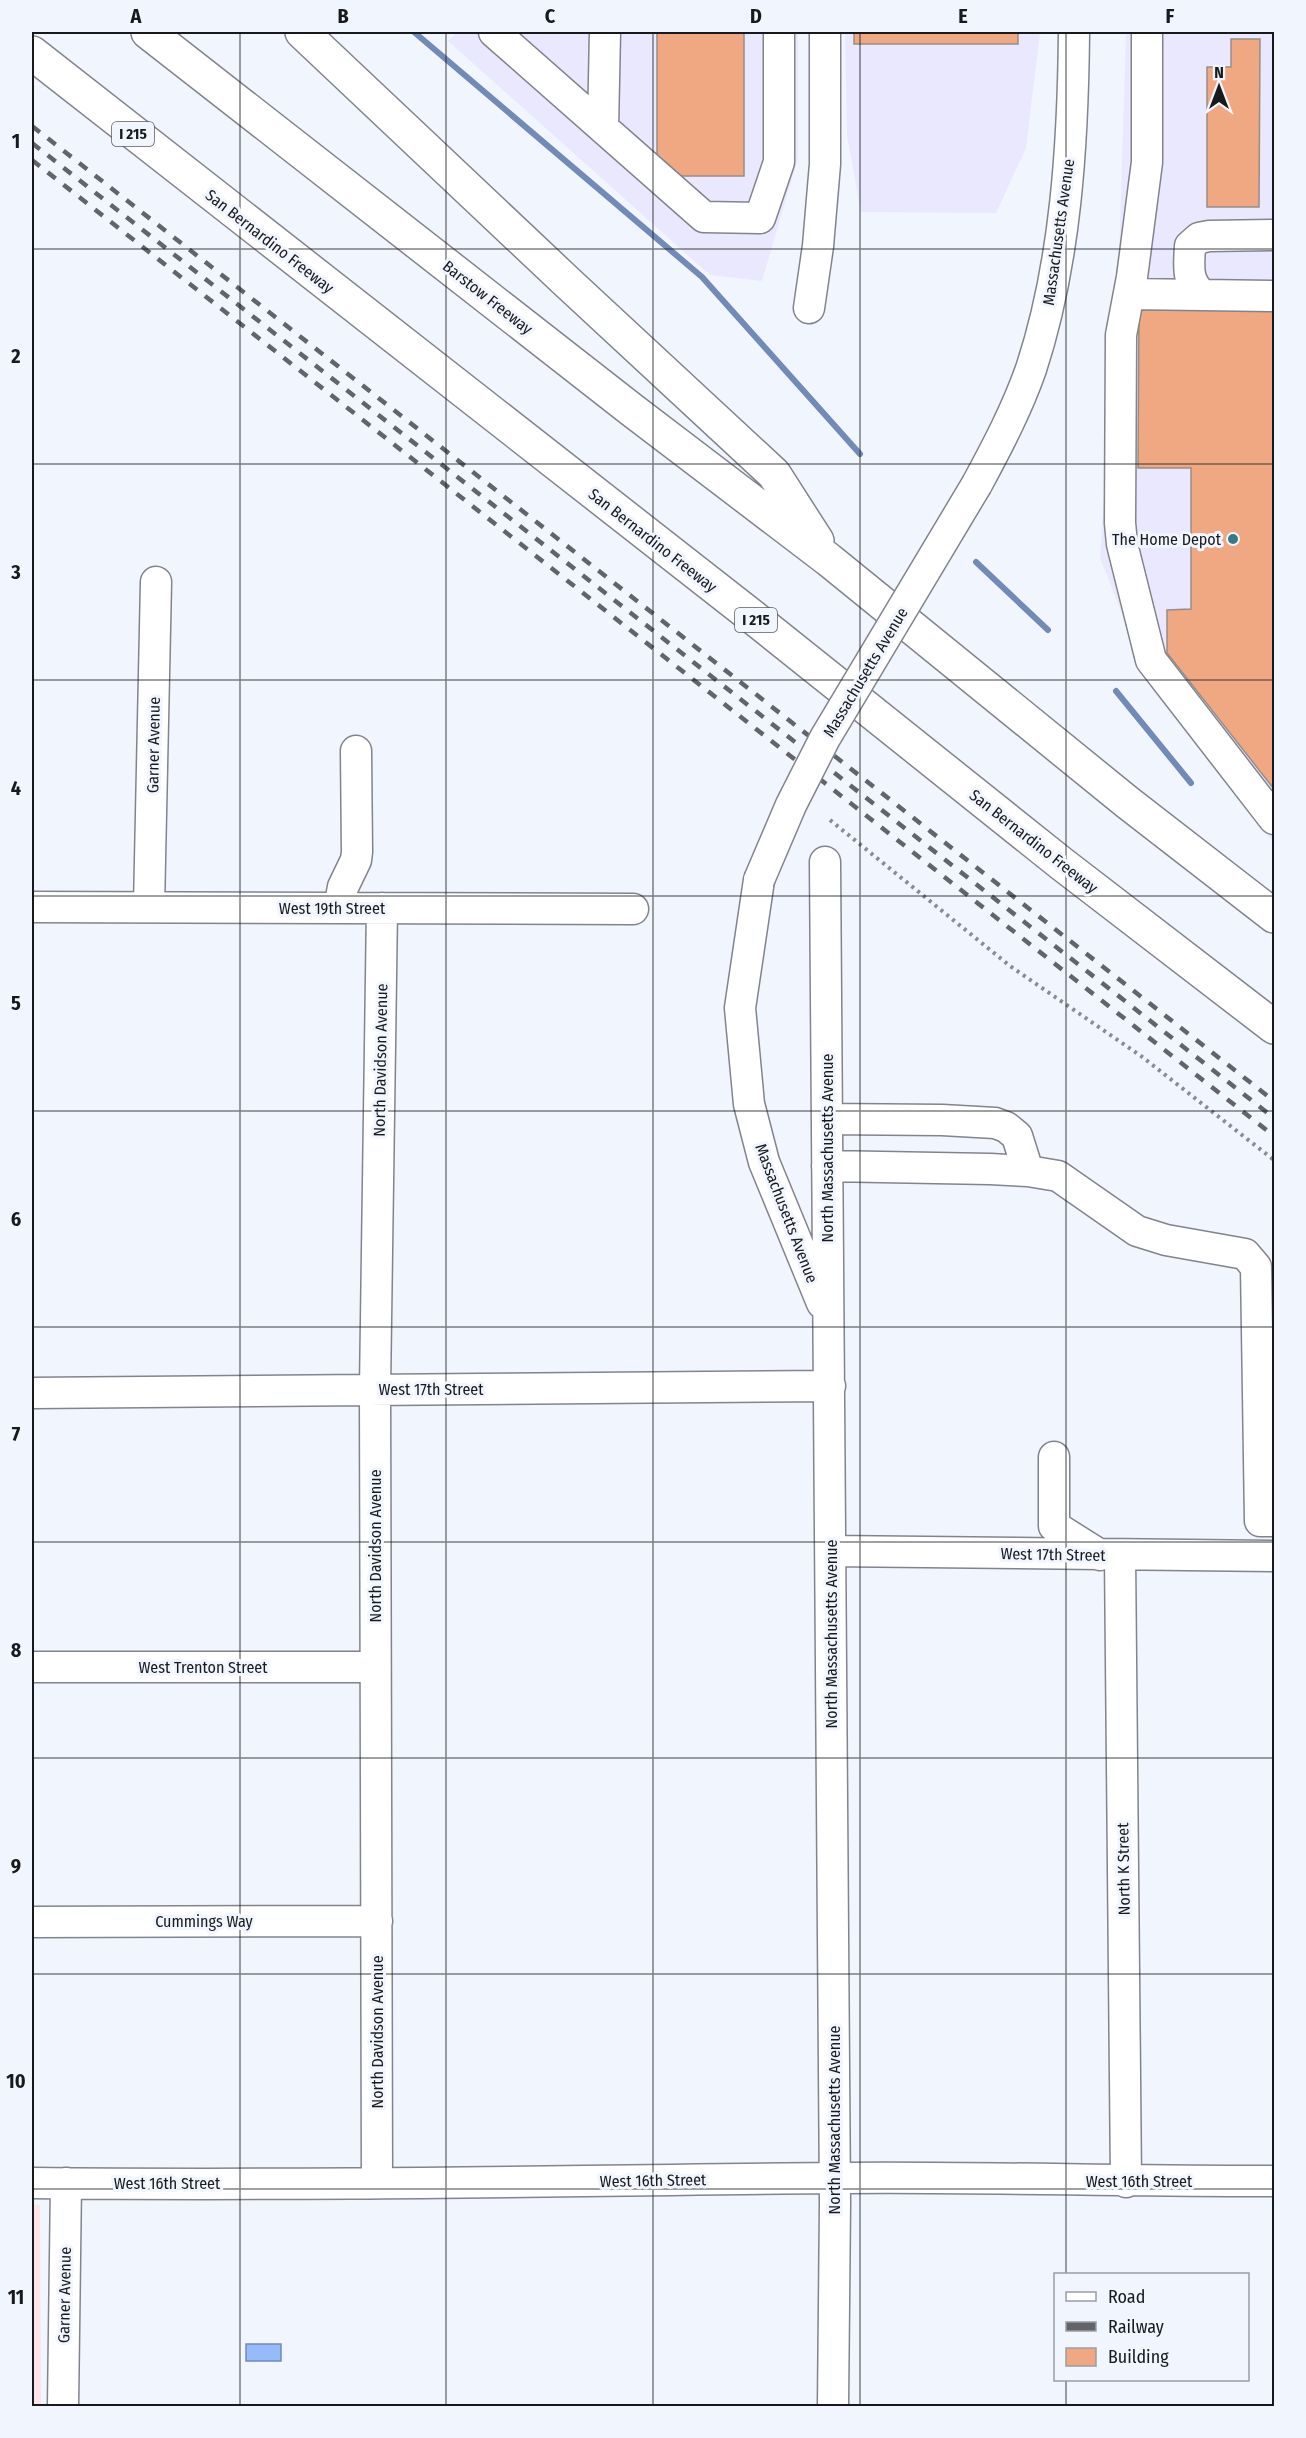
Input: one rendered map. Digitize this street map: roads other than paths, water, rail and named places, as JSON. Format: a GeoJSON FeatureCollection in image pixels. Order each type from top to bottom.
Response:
{"type":"FeatureCollection","features":[{"type":"Feature","properties":{"kind":"highway","name":"Barstow Freeway"},"geometry":{"type":"LineString","coordinates":[[148,32],[622,403],[829,560]]}},
{"type":"Feature","properties":{"kind":"highway"},"geometry":{"type":"LineString","coordinates":[[302,32],[774,474],[829,560],[1127,802],[1275,916]]}},
{"type":"Feature","properties":{"kind":"highway","name":"San Bernardino Freeway"},"geometry":{"type":"LineString","coordinates":[[32,53],[739,607],[1062,864],[1275,1027]]}},
{"type":"Feature","properties":{"kind":"street"},"geometry":{"type":"LineString","coordinates":[[494,32],[704,217],[760,218],[779,162],[779,32]]}},
{"type":"Feature","properties":{"kind":"street"},"geometry":{"type":"LineString","coordinates":[[603,128],[605,32]]}},
{"type":"Feature","properties":{"kind":"street"},"geometry":{"type":"LineString","coordinates":[[809,308],[818,246],[825,164],[825,32]]}},
{"type":"Feature","properties":{"kind":"street","name":"Massachusetts Avenue"},"geometry":{"type":"LineString","coordinates":[[828,1317],[764,1162],[749,1104],[740,1008],[759,880],[791,805],[825,738],[977,484],[1005,433],[1030,370],[1049,307],[1059,248],[1070,143],[1074,83],[1074,32]]}},
{"type":"Feature","properties":{"kind":"street"},"geometry":{"type":"LineString","coordinates":[[1147,32],[1147,162],[1129,294],[1121,334],[1120,523],[1122,544],[1151,660],[1275,819]]}},
{"type":"Feature","properties":{"kind":"street"},"geometry":{"type":"LineString","coordinates":[[1203,295],[1195,289],[1189,278],[1190,246],[1199,238],[1275,235]]}},
{"type":"Feature","properties":{"kind":"street"},"geometry":{"type":"LineString","coordinates":[[1129,294],[1275,296]]}},
{"type":"Feature","properties":{"kind":"street","name":"Garner Avenue"},"geometry":{"type":"LineString","coordinates":[[149,907],[156,582]]}},
{"type":"Feature","properties":{"kind":"street"},"geometry":{"type":"LineString","coordinates":[[339,908],[343,887],[356,861],[357,852],[356,751]]}},
{"type":"Feature","properties":{"kind":"street","name":"North Massachusetts Avenue"},"geometry":{"type":"LineString","coordinates":[[825,862],[831,1551],[833,2406]]}},
{"type":"Feature","properties":{"kind":"street","name":"West 19th Street"},"geometry":{"type":"LineString","coordinates":[[32,907],[633,909]]}},
{"type":"Feature","properties":{"kind":"street","name":"North Davidson Avenue"},"geometry":{"type":"LineString","coordinates":[[377,2183],[375,1389],[382,908]]}},
{"type":"Feature","properties":{"kind":"street"},"geometry":{"type":"LineString","coordinates":[[826,1119],[995,1123],[1006,1127],[1017,1136],[1028,1171]]}},
{"type":"Feature","properties":{"kind":"street"},"geometry":{"type":"LineString","coordinates":[[827,1166],[1028,1171],[1058,1176],[1137,1231],[1166,1240],[1245,1254],[1275,1252]]}},
{"type":"Feature","properties":{"kind":"street"},"geometry":{"type":"LineString","coordinates":[[1245,1254],[1256,1267],[1260,1521],[1275,1521]]}},
{"type":"Feature","properties":{"kind":"street","name":"West 17th Street"},"geometry":{"type":"LineString","coordinates":[[32,1393],[830,1386]]}},
{"type":"Feature","properties":{"kind":"street"},"geometry":{"type":"LineString","coordinates":[[1054,1457],[1054,1526],[1110,1555]]}},
{"type":"Feature","properties":{"kind":"street","name":"West 17th Street"},"geometry":{"type":"LineString","coordinates":[[831,1551],[1275,1556]]}},
{"type":"Feature","properties":{"kind":"street","name":"North K Street"},"geometry":{"type":"LineString","coordinates":[[1110,1555],[1126,2182]]}},
{"type":"Feature","properties":{"kind":"street","name":"West Trenton Street"},"geometry":{"type":"LineString","coordinates":[[32,1667],[375,1667]]}},
{"type":"Feature","properties":{"kind":"street","name":"Cummings Way"},"geometry":{"type":"LineString","coordinates":[[32,1922],[377,1921]]}},
{"type":"Feature","properties":{"kind":"street","name":"West 16th Street"},"geometry":{"type":"LineString","coordinates":[[32,2183],[377,2183],[834,2178],[1126,2182],[1275,2181]]}},
{"type":"Feature","properties":{"kind":"street","name":"Garner Avenue"},"geometry":{"type":"LineString","coordinates":[[63,2406],[66,2183]]}},
{"type":"Feature","properties":{"kind":"water"},"geometry":{"type":"Polygon","coordinates":[[[246,2344],[281,2344],[281,2361],[246,2361],[246,2344]]]}},
{"type":"Feature","properties":{"kind":"waterway"},"geometry":{"type":"LineString","coordinates":[[414,32],[702,277],[860,454]]}},
{"type":"Feature","properties":{"kind":"waterway"},"geometry":{"type":"LineString","coordinates":[[976,562],[1048,630]]}},
{"type":"Feature","properties":{"kind":"waterway"},"geometry":{"type":"LineString","coordinates":[[1116,691],[1191,783]]}},
{"type":"Feature","properties":{"kind":"railway"},"geometry":{"type":"LineString","coordinates":[[32,126],[1274,1101]]}},
{"type":"Feature","properties":{"kind":"railway"},"geometry":{"type":"LineString","coordinates":[[32,143],[1274,1118]]}},
{"type":"Feature","properties":{"kind":"railway"},"geometry":{"type":"LineString","coordinates":[[32,160],[1274,1136]]}},
{"type":"Feature","properties":{"kind":"place","name":"The Home Depot"},"geometry":{"type":"Point","coordinates":[1233,539]}}]}
